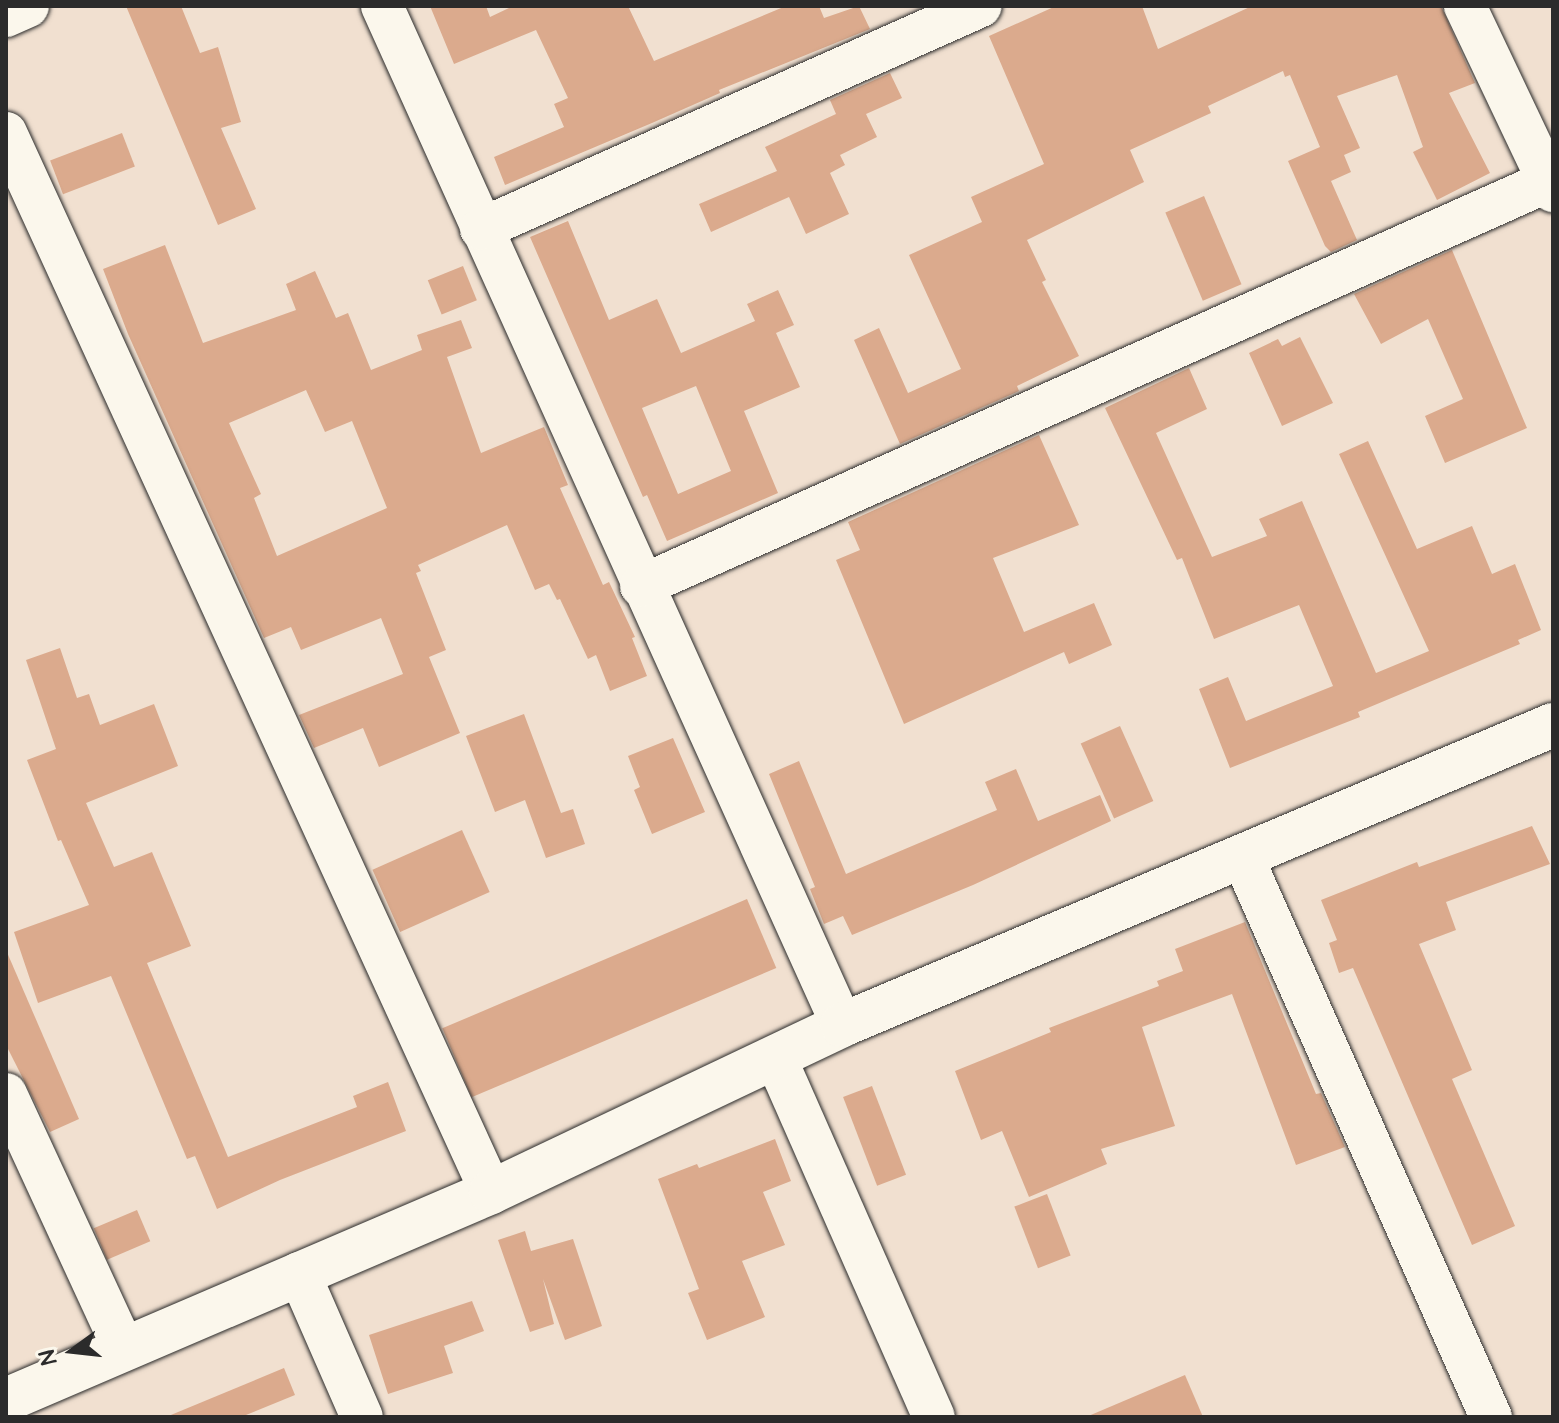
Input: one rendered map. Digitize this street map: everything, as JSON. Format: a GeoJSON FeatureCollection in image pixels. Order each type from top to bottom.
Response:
{"type":"FeatureCollection","features":[{"type":"Feature","properties":{"kind":"main road"},"geometry":{"type":"LineString","coordinates":[[6,1400],[123,1347],[491,1192],[842,1025],[1553,725]]}},
{"type":"Feature","properties":{"kind":"street"},"geometry":{"type":"LineString","coordinates":[[6,16],[28,6]]}},
{"type":"Feature","properties":{"kind":"street"},"geometry":{"type":"LineString","coordinates":[[382,6],[641,586],[842,1025]]}},
{"type":"Feature","properties":{"kind":"street"},"geometry":{"type":"LineString","coordinates":[[481,229],[981,6]]}},
{"type":"Feature","properties":{"kind":"street"},"geometry":{"type":"LineString","coordinates":[[641,586],[1551,184],[1465,6]]}},
{"type":"Feature","properties":{"kind":"street"},"geometry":{"type":"LineString","coordinates":[[6,133],[491,1192]]}},
{"type":"Feature","properties":{"kind":"street"},"geometry":{"type":"LineString","coordinates":[[1243,858],[1491,1417]]}},
{"type":"Feature","properties":{"kind":"street"},"geometry":{"type":"LineString","coordinates":[[776,1059],[934,1417]]}},
{"type":"Feature","properties":{"kind":"street"},"geometry":{"type":"LineString","coordinates":[[6,1094],[123,1347]]}},
{"type":"Feature","properties":{"kind":"street"},"geometry":{"type":"LineString","coordinates":[[299,1273],[362,1417]]}},
{"type":"Feature","properties":{"kind":"building"},"geometry":{"type":"Polygon","coordinates":[[[126,6],[181,6],[200,53],[218,47],[241,122],[221,128],[256,209],[218,225],[126,6]]]}},
{"type":"Feature","properties":{"kind":"building"},"geometry":{"type":"Polygon","coordinates":[[[430,6],[486,6],[490,17],[513,6],[628,6],[654,61],[786,6],[819,6],[824,18],[859,6],[870,29],[719,90],[720,93],[505,185],[494,157],[564,127],[554,104],[568,98],[536,30],[454,64],[430,6]]]}},
{"type":"Feature","properties":{"kind":"building"},"geometry":{"type":"Polygon","coordinates":[[[1056,6],[1142,6],[1158,49],[1252,6],[1441,6],[1475,83],[1449,93],[1490,173],[1437,200],[1413,152],[1423,147],[1397,75],[1337,96],[1360,148],[1344,155],[1351,172],[1331,181],[1357,240],[1331,252],[1325,246],[1288,161],[1320,147],[1290,75],[1285,77],[1283,71],[1208,106],[1211,113],[1130,150],[1144,182],[1027,240],[1046,280],[1042,282],[1079,356],[1017,386],[1019,391],[900,444],[854,340],[879,328],[908,393],[961,369],[909,255],[982,222],[971,197],[1044,164],[989,36],[1056,6]]]}},
{"type":"Feature","properties":{"kind":"building"},"geometry":{"type":"Polygon","coordinates":[[[890,73],[902,98],[866,114],[877,137],[840,155],[845,165],[830,173],[849,214],[806,234],[789,197],[711,232],[699,204],[777,171],[765,147],[836,114],[830,100],[890,73]]]}},
{"type":"Feature","properties":{"kind":"building"},"geometry":{"type":"Polygon","coordinates":[[[122,133],[135,167],[63,194],[50,161],[122,133]]]}},
{"type":"Feature","properties":{"kind":"building"},"geometry":{"type":"Polygon","coordinates":[[[1204,196],[1242,284],[1203,301],[1165,212],[1204,196]]]}},
{"type":"Feature","properties":{"kind":"building"},"geometry":{"type":"Polygon","coordinates":[[[568,221],[609,320],[657,299],[681,353],[755,321],[747,304],[778,290],[794,325],[776,333],[800,387],[744,411],[778,493],[667,541],[647,495],[643,497],[530,237],[568,221]],[[696,386],[642,408],[678,494],[731,471],[696,386]]]}},
{"type":"Feature","properties":{"kind":"building"},"geometry":{"type":"Polygon","coordinates":[[[165,245],[203,343],[296,310],[286,284],[315,271],[336,318],[348,313],[371,370],[422,350],[417,335],[461,320],[472,348],[447,357],[481,453],[544,427],[568,485],[560,488],[603,585],[609,582],[635,637],[632,638],[647,676],[610,691],[596,655],[588,659],[560,599],[557,600],[549,584],[535,590],[507,525],[418,565],[421,571],[416,573],[446,650],[429,657],[460,733],[379,767],[363,728],[314,748],[299,715],[403,674],[381,618],[301,650],[291,627],[264,638],[128,334],[103,269],[165,245]],[[306,390],[229,423],[261,494],[254,498],[277,556],[387,508],[352,421],[325,432],[306,390]]]}},
{"type":"Feature","properties":{"kind":"building"},"geometry":{"type":"Polygon","coordinates":[[[1452,250],[1527,428],[1445,463],[1425,416],[1463,399],[1428,319],[1381,344],[1354,294],[1452,250]]]}},
{"type":"Feature","properties":{"kind":"building"},"geometry":{"type":"Polygon","coordinates":[[[463,266],[477,300],[442,315],[428,280],[463,266]]]}},
{"type":"Feature","properties":{"kind":"building"},"geometry":{"type":"Polygon","coordinates":[[[1300,337],[1333,403],[1282,426],[1249,353],[1278,339],[1282,346],[1300,337]]]}},
{"type":"Feature","properties":{"kind":"building"},"geometry":{"type":"Polygon","coordinates":[[[1189,368],[1207,409],[1156,433],[1212,557],[1267,536],[1259,519],[1302,501],[1376,673],[1429,651],[1339,454],[1368,441],[1417,549],[1472,526],[1492,574],[1515,564],[1541,630],[1518,640],[1520,644],[1358,712],[1360,717],[1230,768],[1199,689],[1228,677],[1246,721],[1333,686],[1299,605],[1214,639],[1182,558],[1177,560],[1105,408],[1189,368]]]}},
{"type":"Feature","properties":{"kind":"building"},"geometry":{"type":"Polygon","coordinates":[[[1039,435],[1079,525],[993,558],[1024,632],[1094,603],[1112,645],[1069,664],[1064,652],[904,724],[836,560],[860,550],[848,522],[1039,435]]]}},
{"type":"Feature","properties":{"kind":"building"},"geometry":{"type":"Polygon","coordinates":[[[60,648],[77,698],[89,694],[100,725],[154,704],[178,766],[86,803],[114,867],[152,852],[191,946],[147,963],[228,1157],[357,1107],[353,1096],[388,1082],[406,1131],[280,1180],[217,1209],[195,1156],[187,1159],[111,976],[38,1003],[14,932],[89,905],[61,840],[58,841],[27,760],[56,749],[26,660],[60,648]]]}},
{"type":"Feature","properties":{"kind":"building"},"geometry":{"type":"Polygon","coordinates":[[[524,714],[561,813],[573,809],[585,844],[546,858],[525,800],[495,812],[466,736],[524,714]]]}},
{"type":"Feature","properties":{"kind":"building"},"geometry":{"type":"Polygon","coordinates":[[[1120,726],[1153,801],[1114,818],[1081,743],[1120,726]]]}},
{"type":"Feature","properties":{"kind":"building"},"geometry":{"type":"Polygon","coordinates":[[[673,738],[705,812],[652,834],[634,790],[640,787],[628,756],[673,738]]]}},
{"type":"Feature","properties":{"kind":"building"},"geometry":{"type":"Polygon","coordinates":[[[799,761],[846,874],[997,810],[985,782],[1016,769],[1038,821],[1100,795],[1111,821],[973,885],[852,935],[843,916],[824,924],[810,889],[815,887],[769,774],[799,761]]]}},
{"type":"Feature","properties":{"kind":"building"},"geometry":{"type":"Polygon","coordinates":[[[1532,826],[1550,864],[1446,902],[1456,930],[1419,944],[1472,1070],[1452,1079],[1515,1226],[1472,1245],[1353,968],[1339,973],[1329,943],[1337,940],[1321,900],[1417,862],[1419,867],[1532,826]]]}},
{"type":"Feature","properties":{"kind":"building"},"geometry":{"type":"Polygon","coordinates":[[[462,830],[490,892],[400,932],[372,870],[462,830]]]}},
{"type":"Feature","properties":{"kind":"building"},"geometry":{"type":"Polygon","coordinates":[[[747,899],[776,968],[472,1097],[442,1028],[747,899]]]}},
{"type":"Feature","properties":{"kind":"building"},"geometry":{"type":"Polygon","coordinates":[[[1245,922],[1316,1094],[1321,1093],[1345,1147],[1296,1165],[1232,994],[1142,1027],[1175,1126],[1101,1149],[1107,1164],[1029,1197],[1002,1131],[981,1140],[955,1071],[1051,1032],[1049,1028],[1159,986],[1157,981],[1183,971],[1175,949],[1245,922]]]}},
{"type":"Feature","properties":{"kind":"building"},"geometry":{"type":"Polygon","coordinates":[[[6,950],[79,1119],[50,1132],[6,1045],[6,950]]]}},
{"type":"Feature","properties":{"kind":"building"},"geometry":{"type":"Polygon","coordinates":[[[872,1086],[906,1175],[877,1186],[843,1097],[872,1086]]]}},
{"type":"Feature","properties":{"kind":"building"},"geometry":{"type":"Polygon","coordinates":[[[775,1139],[791,1181],[763,1192],[785,1245],[742,1261],[765,1317],[707,1340],[688,1293],[699,1289],[658,1179],[697,1164],[699,1168],[775,1139]]]}},
{"type":"Feature","properties":{"kind":"building"},"geometry":{"type":"Polygon","coordinates":[[[1047,1194],[1071,1256],[1038,1268],[1014,1207],[1047,1194]]]}},
{"type":"Feature","properties":{"kind":"building"},"geometry":{"type":"Polygon","coordinates":[[[137,1210],[150,1241],[107,1260],[94,1228],[137,1210]]]}},
{"type":"Feature","properties":{"kind":"building"},"geometry":{"type":"Polygon","coordinates":[[[525,1231],[531,1251],[573,1239],[602,1326],[565,1340],[543,1279],[554,1324],[530,1332],[498,1240],[525,1231]]]}},
{"type":"Feature","properties":{"kind":"building"},"geometry":{"type":"Polygon","coordinates":[[[472,1301],[484,1331],[444,1346],[453,1373],[388,1394],[369,1335],[472,1301]]]}},
{"type":"Feature","properties":{"kind":"building"},"geometry":{"type":"Polygon","coordinates":[[[284,1368],[295,1395],[241,1417],[166,1417],[284,1368]]]}},
{"type":"Feature","properties":{"kind":"building"},"geometry":{"type":"Polygon","coordinates":[[[1185,1375],[1203,1417],[1086,1417],[1185,1375]]]}}]}
